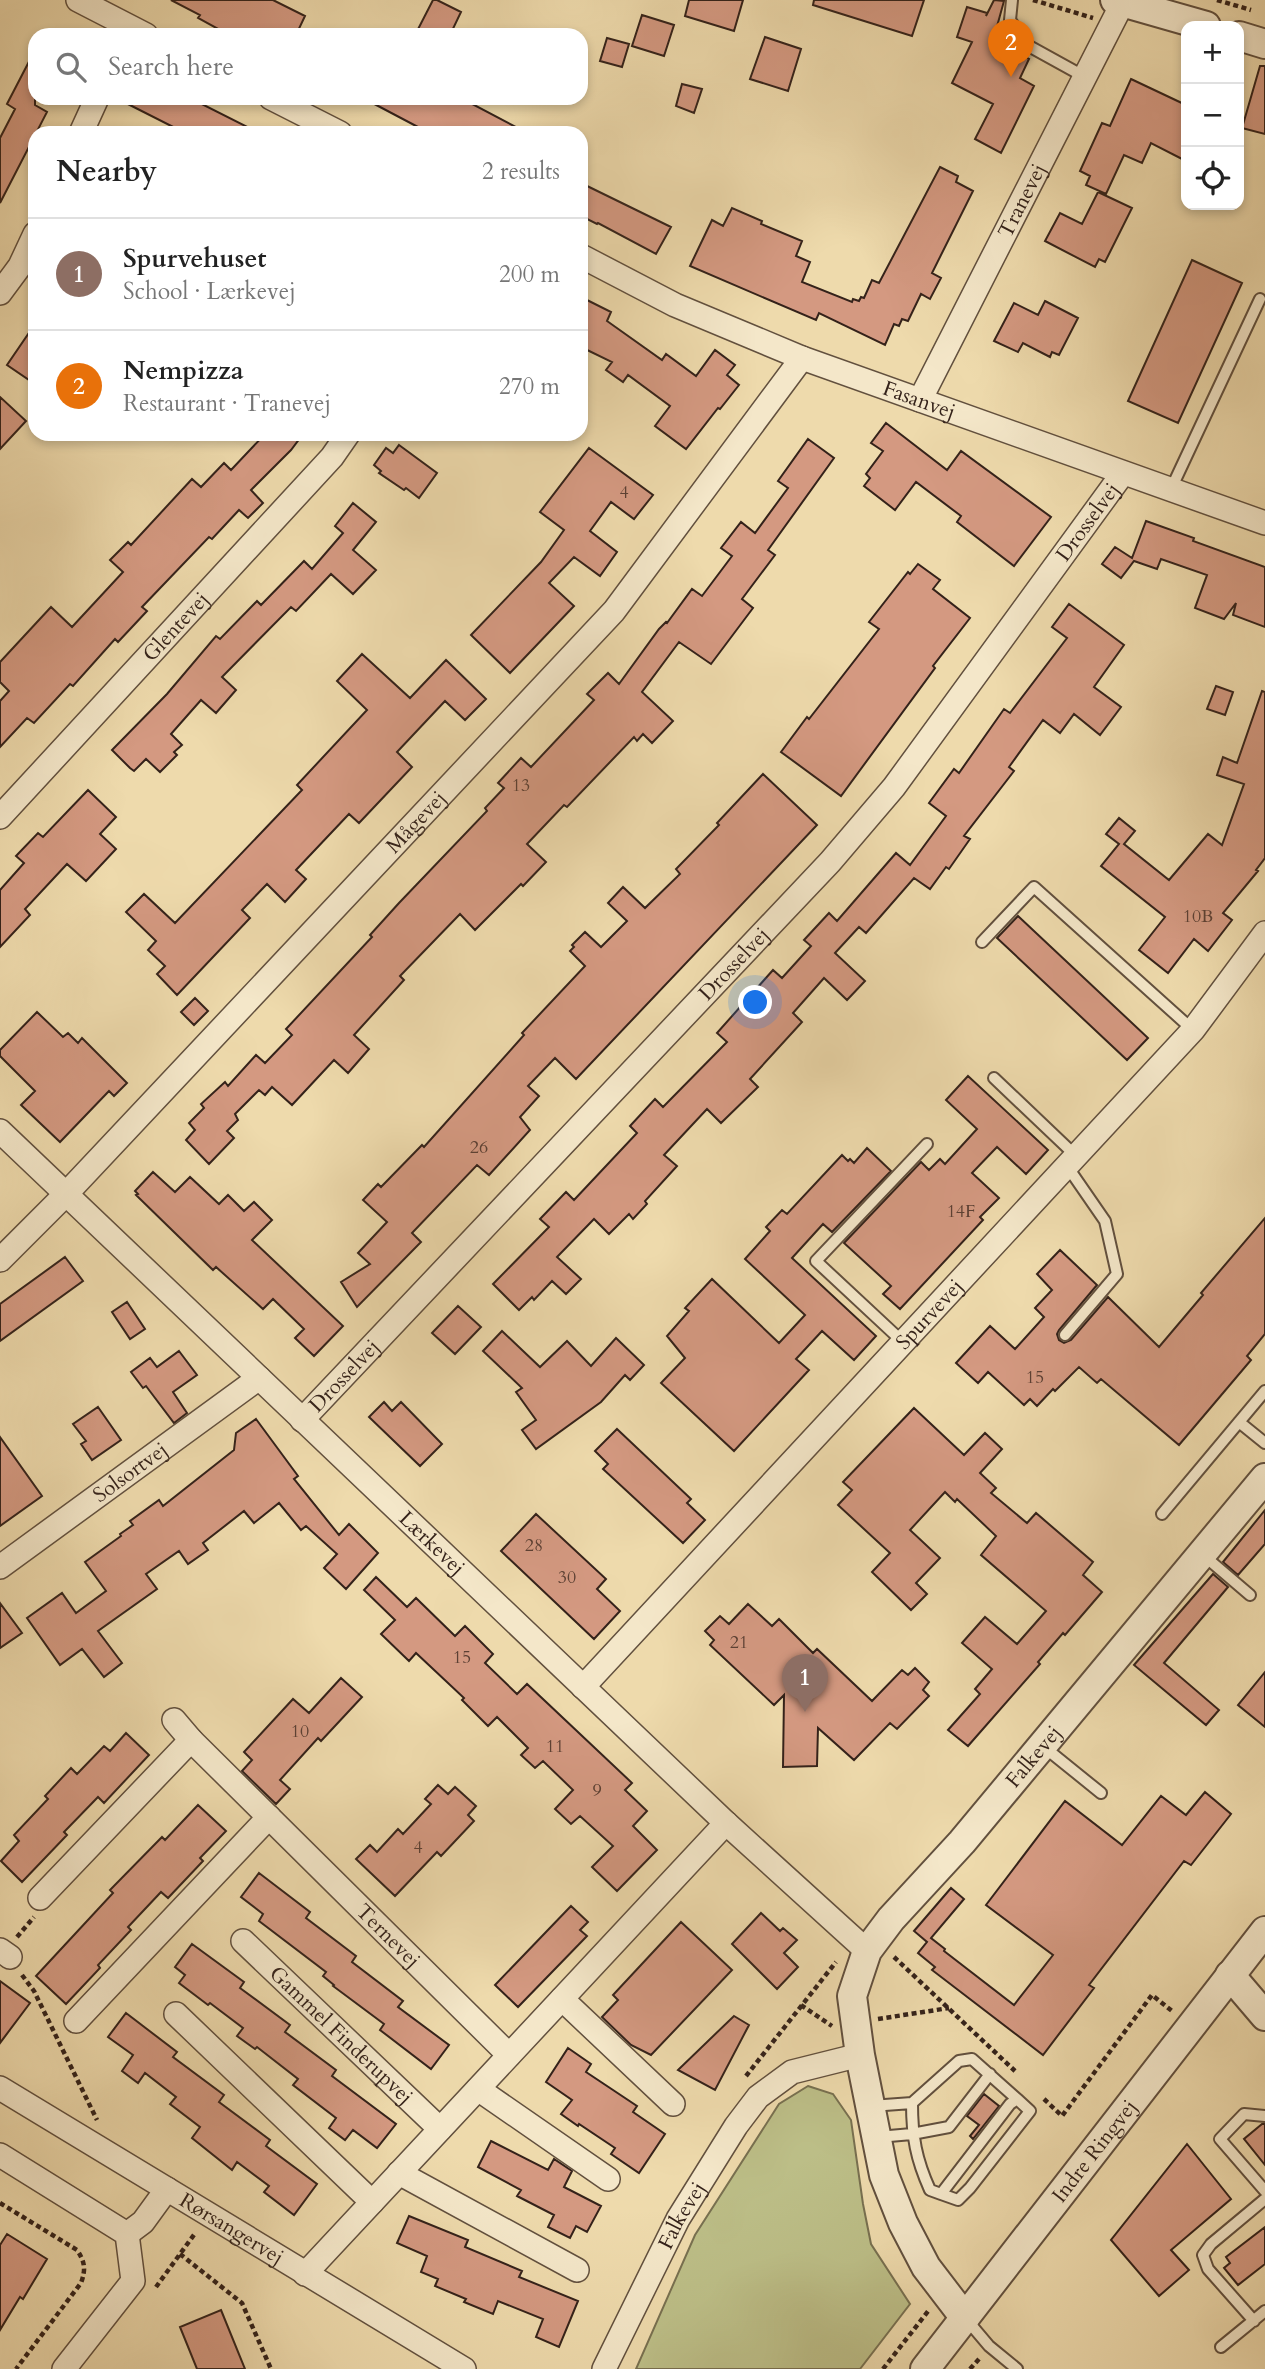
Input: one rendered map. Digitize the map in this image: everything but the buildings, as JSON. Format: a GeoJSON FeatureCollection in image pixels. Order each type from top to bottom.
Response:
{"type":"FeatureCollection","features":[{"type":"Feature","properties":{"kind":"street"},"geometry":{"type":"LineString","coordinates":[[78,0],[127,28]]}},
{"type":"Feature","properties":{"kind":"street"},"geometry":{"type":"LineString","coordinates":[[1119,1],[1189,21]]}},
{"type":"Feature","properties":{"kind":"street","name":"Tranevej"},"geometry":{"type":"LineString","coordinates":[[920,400],[1084,77],[1119,1]]}},
{"type":"Feature","properties":{"kind":"street"},"geometry":{"type":"LineString","coordinates":[[1244,38],[1265,44]]}},
{"type":"Feature","properties":{"kind":"street"},"geometry":{"type":"LineString","coordinates":[[84,126],[94,105]]}},
{"type":"Feature","properties":{"kind":"street"},"geometry":{"type":"LineString","coordinates":[[285,105],[326,126]]}},
{"type":"Feature","properties":{"kind":"street"},"geometry":{"type":"LineString","coordinates":[[0,293],[20,266],[28,249]]}},
{"type":"Feature","properties":{"kind":"street","name":"Fasanvej"},"geometry":{"type":"LineString","coordinates":[[588,260],[675,305],[802,358],[1265,523]]}},
{"type":"Feature","properties":{"kind":"street","name":"Mågevej"},"geometry":{"type":"LineString","coordinates":[[0,1261],[614,611],[802,358]]}},
{"type":"Feature","properties":{"kind":"street","name":"Glentevej"},"geometry":{"type":"LineString","coordinates":[[0,817],[332,457],[343,441]]}},
{"type":"Feature","properties":{"kind":"street","name":"Drosselvej"},"geometry":{"type":"LineString","coordinates":[[302,1419],[838,853],[894,787],[1123,472]]}},
{"type":"Feature","properties":{"kind":"street","name":"Spurvevej"},"geometry":{"type":"LineString","coordinates":[[583,1687],[1193,1030],[1265,933]]}},
{"type":"Feature","properties":{"kind":"street","name":"Lærkevej"},"geometry":{"type":"LineString","coordinates":[[0,1131],[726,1823],[860,1945]]}},
{"type":"Feature","properties":{"kind":"street","name":"Solsortvej"},"geometry":{"type":"LineString","coordinates":[[0,1567],[259,1378]]}},
{"type":"Feature","properties":{"kind":"street","name":"Falkevej"},"geometry":{"type":"LineString","coordinates":[[965,2318],[926,2267],[903,2223],[884,2175],[860,2055],[852,1996],[860,1945],[891,1919],[962,1842],[1265,1478]]}},
{"type":"Feature","properties":{"kind":"street","name":"Ternevej"},"geometry":{"type":"LineString","coordinates":[[174,1720],[191,1740],[509,2055]]}},
{"type":"Feature","properties":{"kind":"street"},"geometry":{"type":"LineString","coordinates":[[40,1898],[191,1740]]}},
{"type":"Feature","properties":{"kind":"street"},"geometry":{"type":"LineString","coordinates":[[76,2021],[269,1817]]}},
{"type":"Feature","properties":{"kind":"street"},"geometry":{"type":"LineString","coordinates":[[305,2274],[726,1823]]}},
{"type":"Feature","properties":{"kind":"street","name":"Indre Ringvej"},"geometry":{"type":"LineString","coordinates":[[925,2369],[1265,1930]]}},
{"type":"Feature","properties":{"kind":"street","name":"Gammel Finderupvej"},"geometry":{"type":"LineString","coordinates":[[243,1941],[440,2129]]}},
{"type":"Feature","properties":{"kind":"street"},"geometry":{"type":"LineString","coordinates":[[1230,1975],[1265,2016]]}},
{"type":"Feature","properties":{"kind":"street"},"geometry":{"type":"LineString","coordinates":[[562,1999],[673,2105]]}},
{"type":"Feature","properties":{"kind":"street"},"geometry":{"type":"LineString","coordinates":[[176,2014],[372,2202]]}},
{"type":"Feature","properties":{"kind":"street","name":"Falkevej"},"geometry":{"type":"LineString","coordinates":[[604,2369],[678,2219],[758,2097],[792,2072],[860,2055]]}},
{"type":"Feature","properties":{"kind":"street","name":"Rørsangervej"},"geometry":{"type":"LineString","coordinates":[[0,2088],[464,2369]]}},
{"type":"Feature","properties":{"kind":"street"},"geometry":{"type":"LineString","coordinates":[[478,2089],[608,2179]]}},
{"type":"Feature","properties":{"kind":"street"},"geometry":{"type":"LineString","coordinates":[[0,2155],[127,2234]]}},
{"type":"Feature","properties":{"kind":"street"},"geometry":{"type":"LineString","coordinates":[[399,2173],[577,2270]]}},
{"type":"Feature","properties":{"kind":"street"},"geometry":{"type":"LineString","coordinates":[[127,2234],[143,2222],[167,2189]]}},
{"type":"Feature","properties":{"kind":"street"},"geometry":{"type":"LineString","coordinates":[[65,2369],[133,2281],[127,2234]]}},
{"type":"Feature","properties":{"kind":"lane"},"geometry":{"type":"LineString","coordinates":[[1012,0],[1010,20],[1027,45],[1084,77]]}},
{"type":"Feature","properties":{"kind":"lane"},"geometry":{"type":"LineString","coordinates":[[1171,489],[1260,299]]}},
{"type":"Feature","properties":{"kind":"lane"},"geometry":{"type":"LineString","coordinates":[[982,942],[1034,887],[1193,1030]]}},
{"type":"Feature","properties":{"kind":"lane"},"geometry":{"type":"LineString","coordinates":[[994,1078],[1072,1161],[1105,1221],[1117,1274],[1065,1335]]}},
{"type":"Feature","properties":{"kind":"lane"},"geometry":{"type":"LineString","coordinates":[[904,1343],[816,1261],[927,1144]]}},
{"type":"Feature","properties":{"kind":"lane"},"geometry":{"type":"LineString","coordinates":[[1162,1514],[1265,1391]]}},
{"type":"Feature","properties":{"kind":"lane"},"geometry":{"type":"LineString","coordinates":[[1239,1422],[1265,1443]]}},
{"type":"Feature","properties":{"kind":"lane"},"geometry":{"type":"LineString","coordinates":[[1202,1554],[1250,1595]]}},
{"type":"Feature","properties":{"kind":"lane"},"geometry":{"type":"LineString","coordinates":[[1042,1745],[1101,1793]]}},
{"type":"Feature","properties":{"kind":"lane"},"geometry":{"type":"LineString","coordinates":[[871,2106],[912,2102],[959,2060],[972,2059],[1030,2112],[958,2200],[930,2190],[918,2163],[912,2134],[912,2102]]}},
{"type":"Feature","properties":{"kind":"lane"},"geometry":{"type":"LineString","coordinates":[[878,2137],[949,2127],[990,2074]]}},
{"type":"Feature","properties":{"kind":"lane"},"geometry":{"type":"LineString","coordinates":[[942,2194],[1010,2104],[1017,2099]]}},
{"type":"Feature","properties":{"kind":"lane"},"geometry":{"type":"LineString","coordinates":[[1265,2116],[1244,2113],[1220,2139],[1265,2191]]}},
{"type":"Feature","properties":{"kind":"lane"},"geometry":{"type":"LineString","coordinates":[[1254,2321],[1208,2269],[1203,2255],[1211,2244],[1265,2199]]}},
{"type":"Feature","properties":{"kind":"lane"},"geometry":{"type":"LineString","coordinates":[[1222,2347],[1265,2311]]}},
{"type":"Feature","properties":{"kind":"lane"},"geometry":{"type":"LineString","coordinates":[[965,2318],[989,2346],[1017,2369]]}},
{"type":"Feature","properties":{"kind":"path"},"geometry":{"type":"LineString","coordinates":[[1217,0],[1253,11]]}},
{"type":"Feature","properties":{"kind":"path"},"geometry":{"type":"LineString","coordinates":[[40,1898],[41,1909],[5,1954],[34,1992],[98,2122],[104,2151]]}},
{"type":"Feature","properties":{"kind":"path"},"geometry":{"type":"LineString","coordinates":[[743,2118],[731,2096],[760,2056],[860,1945],[891,1953],[1024,2080]]}},
{"type":"Feature","properties":{"kind":"path"},"geometry":{"type":"LineString","coordinates":[[1043,2098],[1062,2116],[1152,1995],[1190,2026]]}},
{"type":"Feature","properties":{"kind":"path"},"geometry":{"type":"LineString","coordinates":[[0,2203],[77,2250],[84,2260],[85,2272],[81,2283],[16,2369]]}},
{"type":"Feature","properties":{"kind":"path"},"geometry":{"type":"LineString","coordinates":[[180,2254],[242,2303],[271,2369]]}},
{"type":"Feature","properties":{"kind":"green space"},"geometry":{"type":"Polygon","coordinates":[[[808,2086],[833,2094],[851,2120],[871,2244],[910,2304],[860,2369],[636,2369],[695,2235],[779,2104],[808,2086]]]}},
{"type":"Feature","properties":{"kind":"place","name":"Nempizza"},"geometry":{"type":"Point","coordinates":[1011,77]}},
{"type":"Feature","properties":{"kind":"place","name":"Spurvehuset"},"geometry":{"type":"Point","coordinates":[805,1712]}}]}
